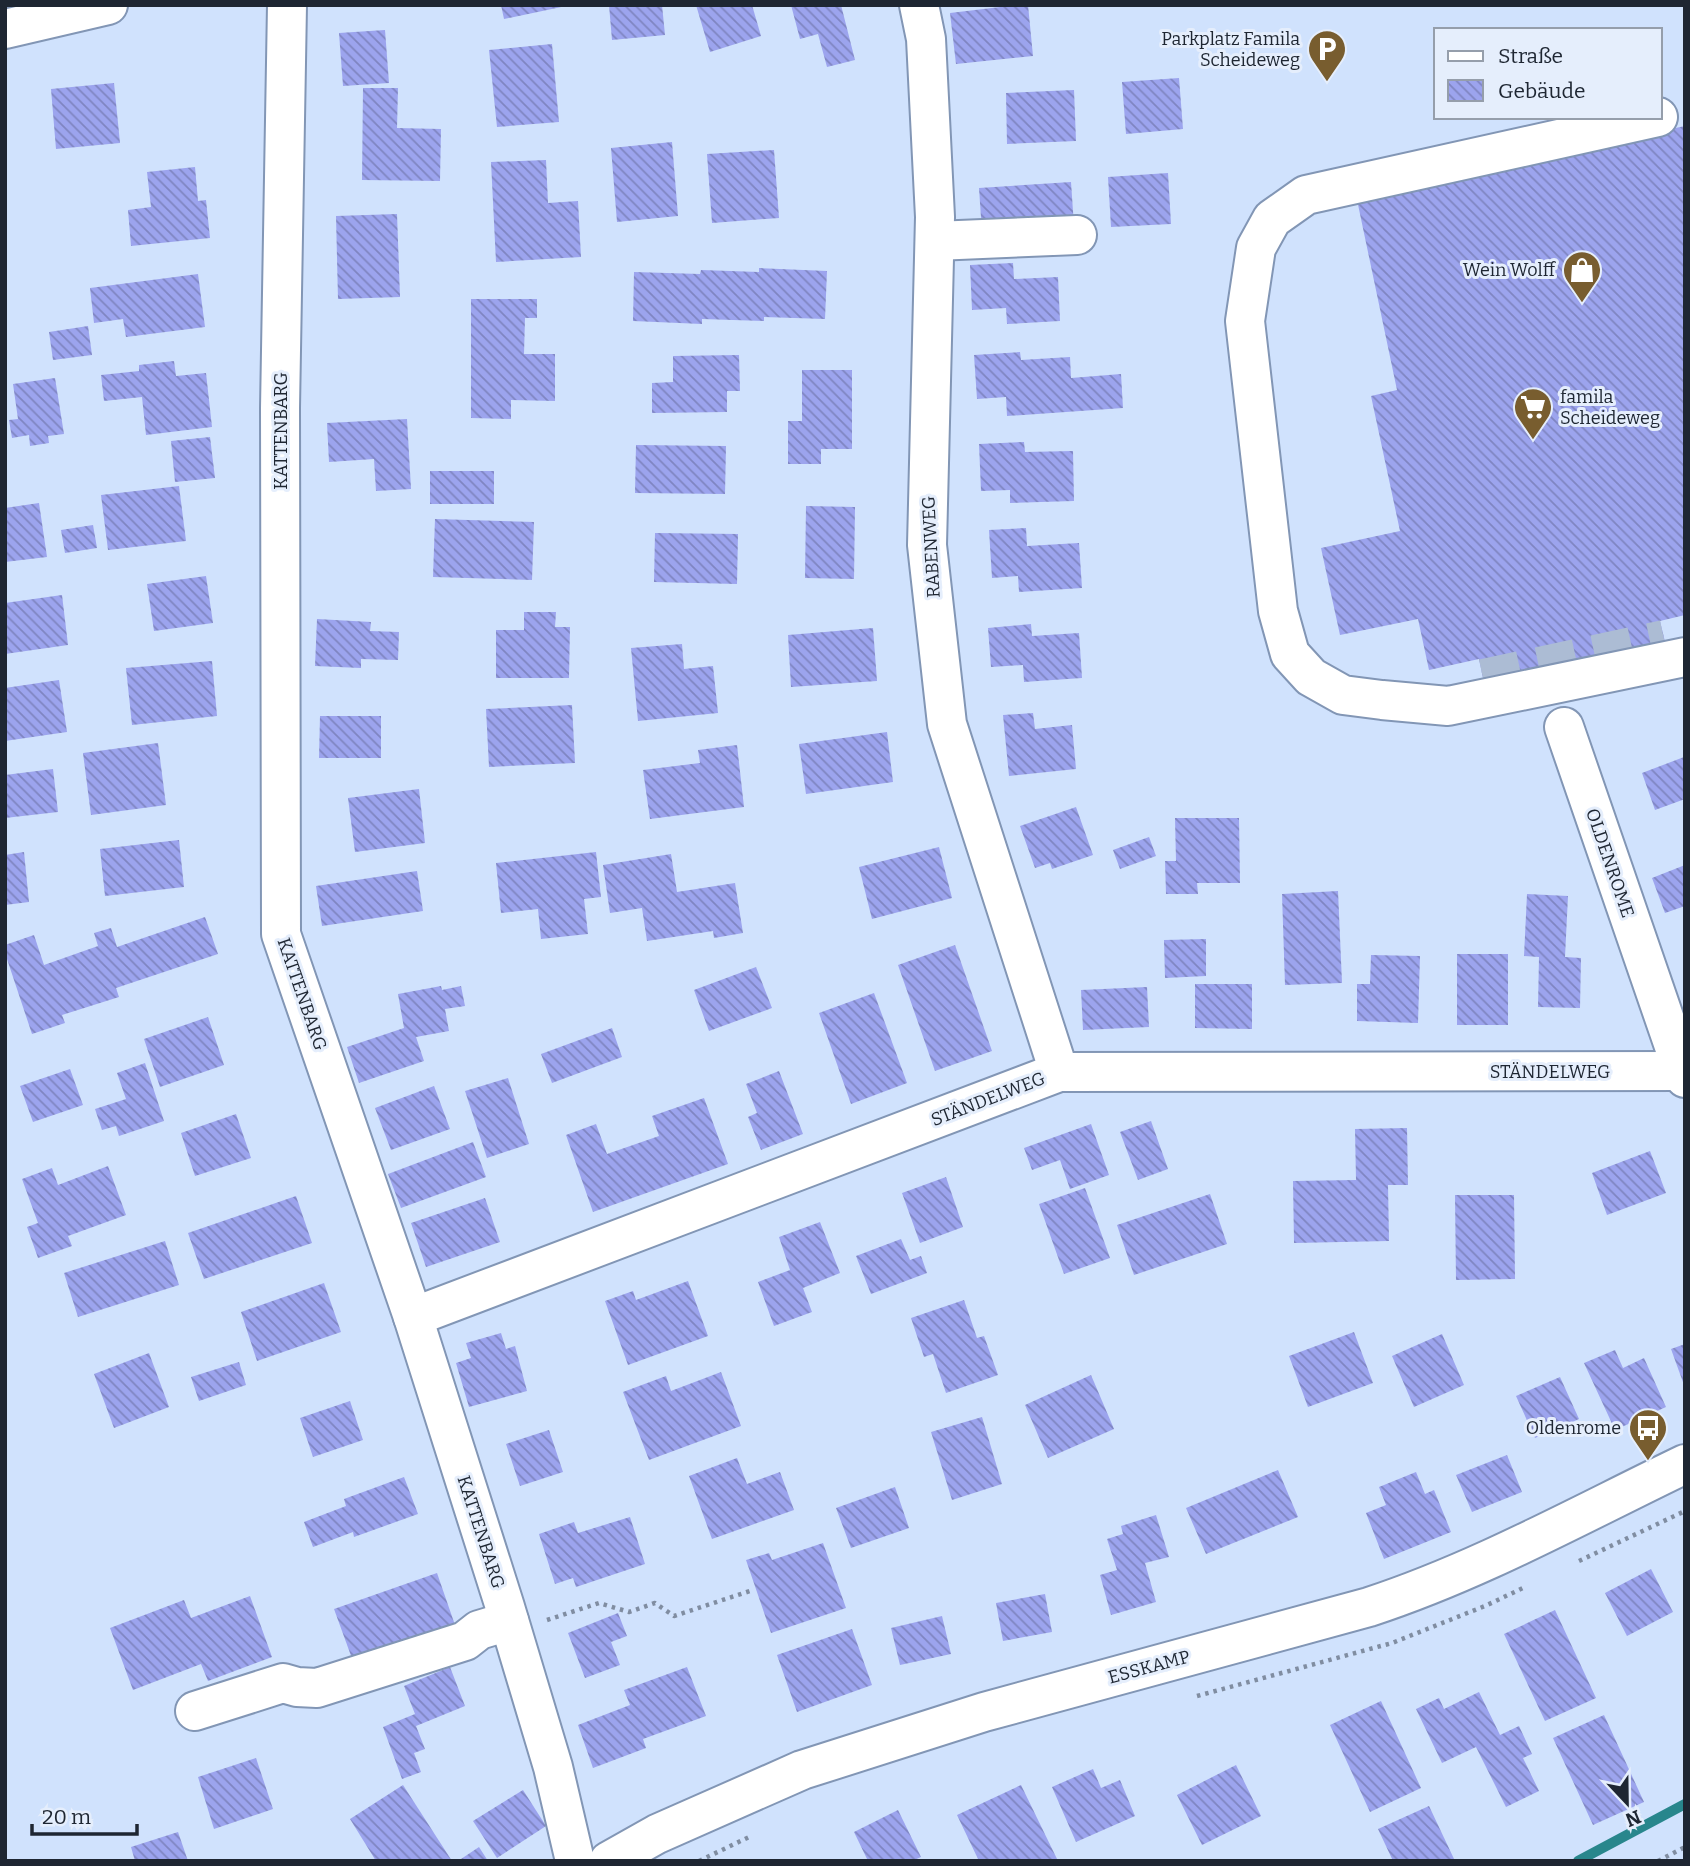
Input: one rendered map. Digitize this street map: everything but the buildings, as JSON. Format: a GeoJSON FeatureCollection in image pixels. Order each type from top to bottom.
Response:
{"type":"FeatureCollection","features":[{"type":"Feature","properties":{"kind":"street"},"geometry":{"type":"LineString","coordinates":[[5,29],[108,5]]}},
{"type":"Feature","properties":{"kind":"street","name":"KATTENBARG"},"geometry":{"type":"LineString","coordinates":[[287,5],[280,408],[281,934],[413,1317],[553,1767],[575,1861]]}},
{"type":"Feature","properties":{"kind":"street","name":"RABENWEG"},"geometry":{"type":"LineString","coordinates":[[919,5],[926,39],[935,217],[927,545],[947,724],[1059,1072]]}},
{"type":"Feature","properties":{"kind":"street"},"geometry":{"type":"LineString","coordinates":[[1662,116],[1685,111]]}},
{"type":"Feature","properties":{"kind":"street"},"geometry":{"type":"LineString","coordinates":[[1650,119],[1306,195],[1272,219],[1256,248],[1245,321],[1278,611],[1290,654],[1311,677],[1343,695],[1448,706],[1678,643]]}},
{"type":"Feature","properties":{"kind":"street"},"geometry":{"type":"LineString","coordinates":[[935,241],[1077,235]]}},
{"type":"Feature","properties":{"kind":"street"},"geometry":{"type":"LineString","coordinates":[[1382,700],[1483,678]]}},
{"type":"Feature","properties":{"kind":"street","name":"OLDENROME"},"geometry":{"type":"LineString","coordinates":[[1564,727],[1683,1075]]}},
{"type":"Feature","properties":{"kind":"street","name":"STÄNDELWEG"},"geometry":{"type":"LineString","coordinates":[[413,1317],[1059,1072],[1683,1075]]}},
{"type":"Feature","properties":{"kind":"street","name":"ESSKAMP"},"geometry":{"type":"LineString","coordinates":[[609,1861],[669,1828],[802,1770],[841,1756],[994,1709],[1401,1597],[1486,1561],[1685,1464]]}},
{"type":"Feature","properties":{"kind":"street"},"geometry":{"type":"LineString","coordinates":[[195,1711],[283,1683],[317,1688],[465,1641],[479,1630],[511,1626]]}},
{"type":"Feature","properties":{"kind":"path"},"geometry":{"type":"LineString","coordinates":[[511,1626],[599,1603],[629,1612],[655,1603],[674,1616],[753,1590]]}},
{"type":"Feature","properties":{"kind":"path"},"geometry":{"type":"LineString","coordinates":[[1658,1861],[1685,1847]]}},
{"type":"Feature","properties":{"kind":"waterway"},"geometry":{"type":"LineString","coordinates":[[1578,1861],[1685,1804]]}},
{"type":"Feature","properties":{"kind":"tunnel"},"geometry":{"type":"LineString","coordinates":[[1483,678],[1664,639]]}},
{"type":"Feature","properties":{"kind":"place","name":"Parkplatz Famila Scheideweg"},"geometry":{"type":"Point","coordinates":[1327,83]}},
{"type":"Feature","properties":{"kind":"place","name":"Wein Wolff"},"geometry":{"type":"Point","coordinates":[1582,304]}},
{"type":"Feature","properties":{"kind":"place","name":"famila Scheideweg"},"geometry":{"type":"Point","coordinates":[1533,441]}},
{"type":"Feature","properties":{"kind":"place","name":"Oldenrome"},"geometry":{"type":"Point","coordinates":[1648,1462]}}]}
